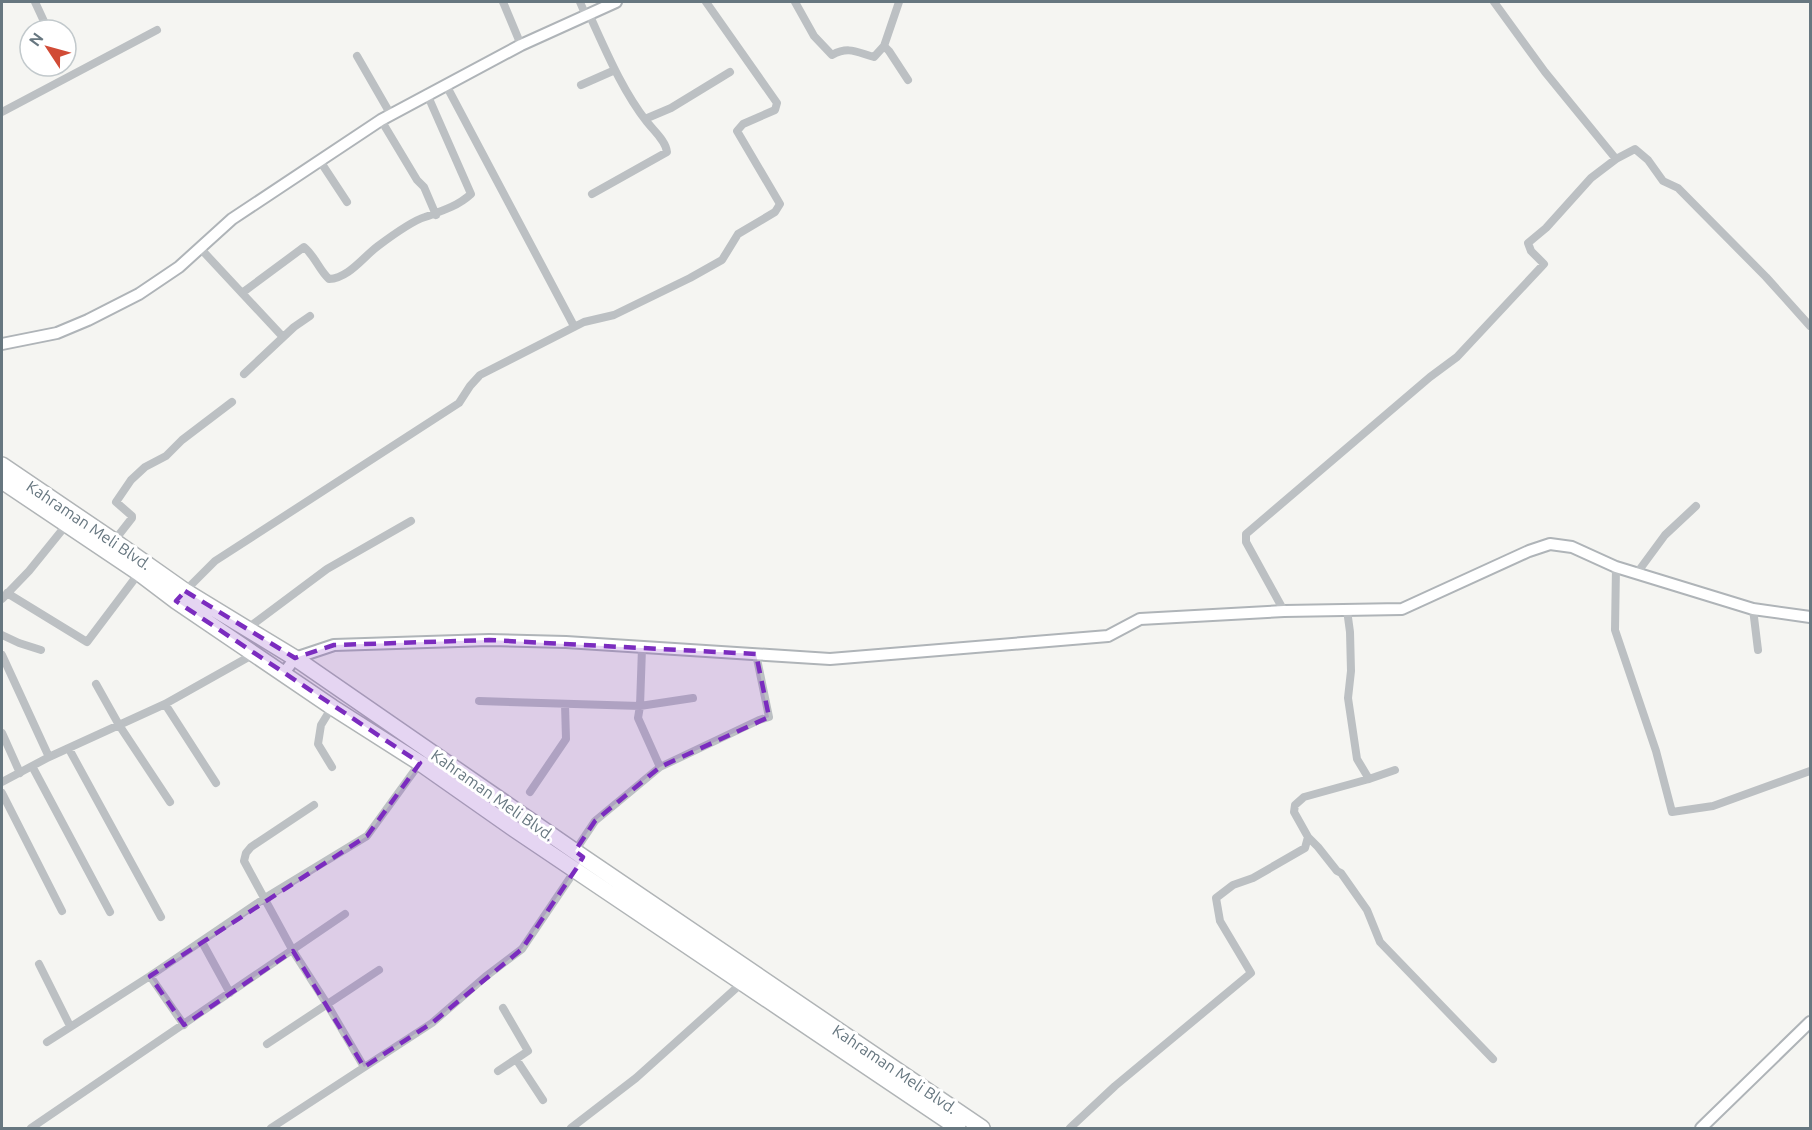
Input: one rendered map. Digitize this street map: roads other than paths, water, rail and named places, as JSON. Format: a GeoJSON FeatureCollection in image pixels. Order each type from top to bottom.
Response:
{"type":"FeatureCollection","features":[{"type":"Feature","properties":{"kind":"highway","name":"Kahraman Meli Blvd."},"geometry":{"type":"LineString","coordinates":[[2,465],[114,541],[254,654],[420,763],[514,829],[578,859]]}},
{"type":"Feature","properties":{"kind":"highway","name":"Kahraman Meli Blvd."},"geometry":{"type":"LineString","coordinates":[[2,481],[138,573],[248,628],[295,658],[958,1128]]}},
{"type":"Feature","properties":{"kind":"highway","name":"Kahraman Meli Blvd."},"geometry":{"type":"LineString","coordinates":[[748,977],[982,1128]]}},
{"type":"Feature","properties":{"kind":"street"},"geometry":{"type":"LineString","coordinates":[[35,2],[42,18]]}},
{"type":"Feature","properties":{"kind":"street"},"geometry":{"type":"LineString","coordinates":[[503,2],[521,45]]}},
{"type":"Feature","properties":{"kind":"street"},"geometry":{"type":"LineString","coordinates":[[580,2],[615,70],[645,119],[666,146],[667,152],[592,194]]}},
{"type":"Feature","properties":{"kind":"street"},"geometry":{"type":"LineString","coordinates":[[2,344],[57,333],[139,294],[179,267],[232,219],[386,117],[521,45],[616,2]]}},
{"type":"Feature","properties":{"kind":"street"},"geometry":{"type":"LineString","coordinates":[[180,596],[215,561],[459,403],[480,375],[584,321],[615,315],[690,279],[722,260],[738,234],[775,212],[780,204],[737,130],[743,124],[775,110],[777,103],[706,2]]}},
{"type":"Feature","properties":{"kind":"street"},"geometry":{"type":"LineString","coordinates":[[795,2],[814,36],[832,55],[849,49],[874,57],[884,46],[899,2]]}},
{"type":"Feature","properties":{"kind":"street"},"geometry":{"type":"LineString","coordinates":[[1494,2],[1545,72],[1616,159]]}},
{"type":"Feature","properties":{"kind":"street"},"geometry":{"type":"LineString","coordinates":[[78,71],[158,30]]}},
{"type":"Feature","properties":{"kind":"street"},"geometry":{"type":"LineString","coordinates":[[884,46],[908,80]]}},
{"type":"Feature","properties":{"kind":"street"},"geometry":{"type":"LineString","coordinates":[[357,56],[436,214]]}},
{"type":"Feature","properties":{"kind":"street"},"geometry":{"type":"LineString","coordinates":[[581,86],[615,70]]}},
{"type":"Feature","properties":{"kind":"street"},"geometry":{"type":"LineString","coordinates":[[645,119],[671,108],[730,72]]}},
{"type":"Feature","properties":{"kind":"street"},"geometry":{"type":"LineString","coordinates":[[2,112],[65,78]]}},
{"type":"Feature","properties":{"kind":"street"},"geometry":{"type":"LineString","coordinates":[[446,85],[574,326]]}},
{"type":"Feature","properties":{"kind":"street"},"geometry":{"type":"LineString","coordinates":[[242,293],[304,247],[329,279],[337,279],[386,241],[420,219],[464,201],[471,195],[427,94]]}},
{"type":"Feature","properties":{"kind":"street"},"geometry":{"type":"LineString","coordinates":[[1284,611],[1246,542],[1246,534],[1421,384],[1457,357],[1544,264],[1531,251],[1528,243],[1546,228],[1591,178],[1616,159],[1635,149],[1648,160],[1663,181],[1678,188],[1766,277],[1810,326]]}},
{"type":"Feature","properties":{"kind":"street"},"geometry":{"type":"LineString","coordinates":[[320,161],[347,202]]}},
{"type":"Feature","properties":{"kind":"street"},"geometry":{"type":"LineString","coordinates":[[200,248],[283,337]]}},
{"type":"Feature","properties":{"kind":"street"},"geometry":{"type":"LineString","coordinates":[[244,374],[283,337],[310,316]]}},
{"type":"Feature","properties":{"kind":"street"},"geometry":{"type":"LineString","coordinates":[[114,541],[132,518],[116,502],[131,480],[145,467],[166,456],[182,440],[232,402]]}},
{"type":"Feature","properties":{"kind":"street"},"geometry":{"type":"LineString","coordinates":[[1637,573],[1665,535],[1696,506]]}},
{"type":"Feature","properties":{"kind":"street"},"geometry":{"type":"LineString","coordinates":[[248,628],[327,568],[411,521]]}},
{"type":"Feature","properties":{"kind":"street"},"geometry":{"type":"LineString","coordinates":[[67,525],[29,571],[4,596],[87,642],[138,573]]}},
{"type":"Feature","properties":{"kind":"street"},"geometry":{"type":"LineString","coordinates":[[284,673],[295,658],[334,645],[489,640],[566,642],[830,659],[1108,636],[1140,619],[1284,611],[1402,609],[1529,551],[1550,544],[1572,547],[1616,567],[1753,609],[1810,617]]}},
{"type":"Feature","properties":{"kind":"street"},"geometry":{"type":"LineString","coordinates":[[1616,567],[1615,630],[1656,751],[1672,812],[1713,806],[1810,771]]}},
{"type":"Feature","properties":{"kind":"street"},"geometry":{"type":"LineString","coordinates":[[1753,609],[1758,650]]}},
{"type":"Feature","properties":{"kind":"street"},"geometry":{"type":"LineString","coordinates":[[1347,610],[1351,671],[1348,698],[1358,759],[1369,779]]}},
{"type":"Feature","properties":{"kind":"street"},"geometry":{"type":"LineString","coordinates":[[2,635],[41,650]]}},
{"type":"Feature","properties":{"kind":"street"},"geometry":{"type":"LineString","coordinates":[[642,648],[638,718],[660,767]]}},
{"type":"Feature","properties":{"kind":"street"},"geometry":{"type":"LineString","coordinates":[[2,782],[49,757],[165,704],[254,654]]}},
{"type":"Feature","properties":{"kind":"street"},"geometry":{"type":"LineString","coordinates":[[271,1128],[432,1023],[522,949],[578,859],[595,821],[660,767],[769,717],[756,654]]}},
{"type":"Feature","properties":{"kind":"street"},"geometry":{"type":"LineString","coordinates":[[2,655],[49,757]]}},
{"type":"Feature","properties":{"kind":"street"},"geometry":{"type":"LineString","coordinates":[[96,684],[119,725],[170,802]]}},
{"type":"Feature","properties":{"kind":"street"},"geometry":{"type":"LineString","coordinates":[[479,701],[640,706],[693,698]]}},
{"type":"Feature","properties":{"kind":"street"},"geometry":{"type":"LineString","coordinates":[[165,704],[216,783]]}},
{"type":"Feature","properties":{"kind":"street"},"geometry":{"type":"LineString","coordinates":[[530,792],[566,739],[565,704]]}},
{"type":"Feature","properties":{"kind":"street"},"geometry":{"type":"LineString","coordinates":[[332,706],[321,725],[318,744],[332,766]]}},
{"type":"Feature","properties":{"kind":"street"},"geometry":{"type":"LineString","coordinates":[[2,733],[20,773]]}},
{"type":"Feature","properties":{"kind":"street"},"geometry":{"type":"LineString","coordinates":[[69,749],[161,916]]}},
{"type":"Feature","properties":{"kind":"street"},"geometry":{"type":"LineString","coordinates":[[47,1042],[202,942],[265,898],[367,836],[420,763]]}},
{"type":"Feature","properties":{"kind":"street"},"geometry":{"type":"LineString","coordinates":[[32,766],[110,912]]}},
{"type":"Feature","properties":{"kind":"street"},"geometry":{"type":"LineString","coordinates":[[1395,770],[1304,797],[1295,805],[1294,812],[1308,837],[1341,873],[1366,910],[1380,942],[1493,1059]]}},
{"type":"Feature","properties":{"kind":"street"},"geometry":{"type":"LineString","coordinates":[[2,793],[62,910]]}},
{"type":"Feature","properties":{"kind":"street"},"geometry":{"type":"LineString","coordinates":[[314,806],[251,847],[244,861],[292,951],[364,1067]]}},
{"type":"Feature","properties":{"kind":"street"},"geometry":{"type":"LineString","coordinates":[[1070,1128],[1115,1086],[1251,973],[1220,921],[1216,898],[1233,885],[1253,878],[1305,848],[1308,837]]}},
{"type":"Feature","properties":{"kind":"street"},"geometry":{"type":"LineString","coordinates":[[31,1128],[345,914]]}},
{"type":"Feature","properties":{"kind":"street"},"geometry":{"type":"LineString","coordinates":[[202,942],[230,993]]}},
{"type":"Feature","properties":{"kind":"street"},"geometry":{"type":"LineString","coordinates":[[39,964],[70,1026]]}},
{"type":"Feature","properties":{"kind":"street"},"geometry":{"type":"LineString","coordinates":[[267,1044],[380,970]]}},
{"type":"Feature","properties":{"kind":"street"},"geometry":{"type":"LineString","coordinates":[[150,976],[184,1025]]}},
{"type":"Feature","properties":{"kind":"street"},"geometry":{"type":"LineString","coordinates":[[571,1128],[636,1078],[748,977]]}},
{"type":"Feature","properties":{"kind":"street"},"geometry":{"type":"LineString","coordinates":[[498,1071],[528,1051],[503,1008]]}},
{"type":"Feature","properties":{"kind":"street"},"geometry":{"type":"LineString","coordinates":[[1701,1128],[1810,1023]]}},
{"type":"Feature","properties":{"kind":"street"},"geometry":{"type":"LineString","coordinates":[[516,1059],[543,1100]]}}]}
